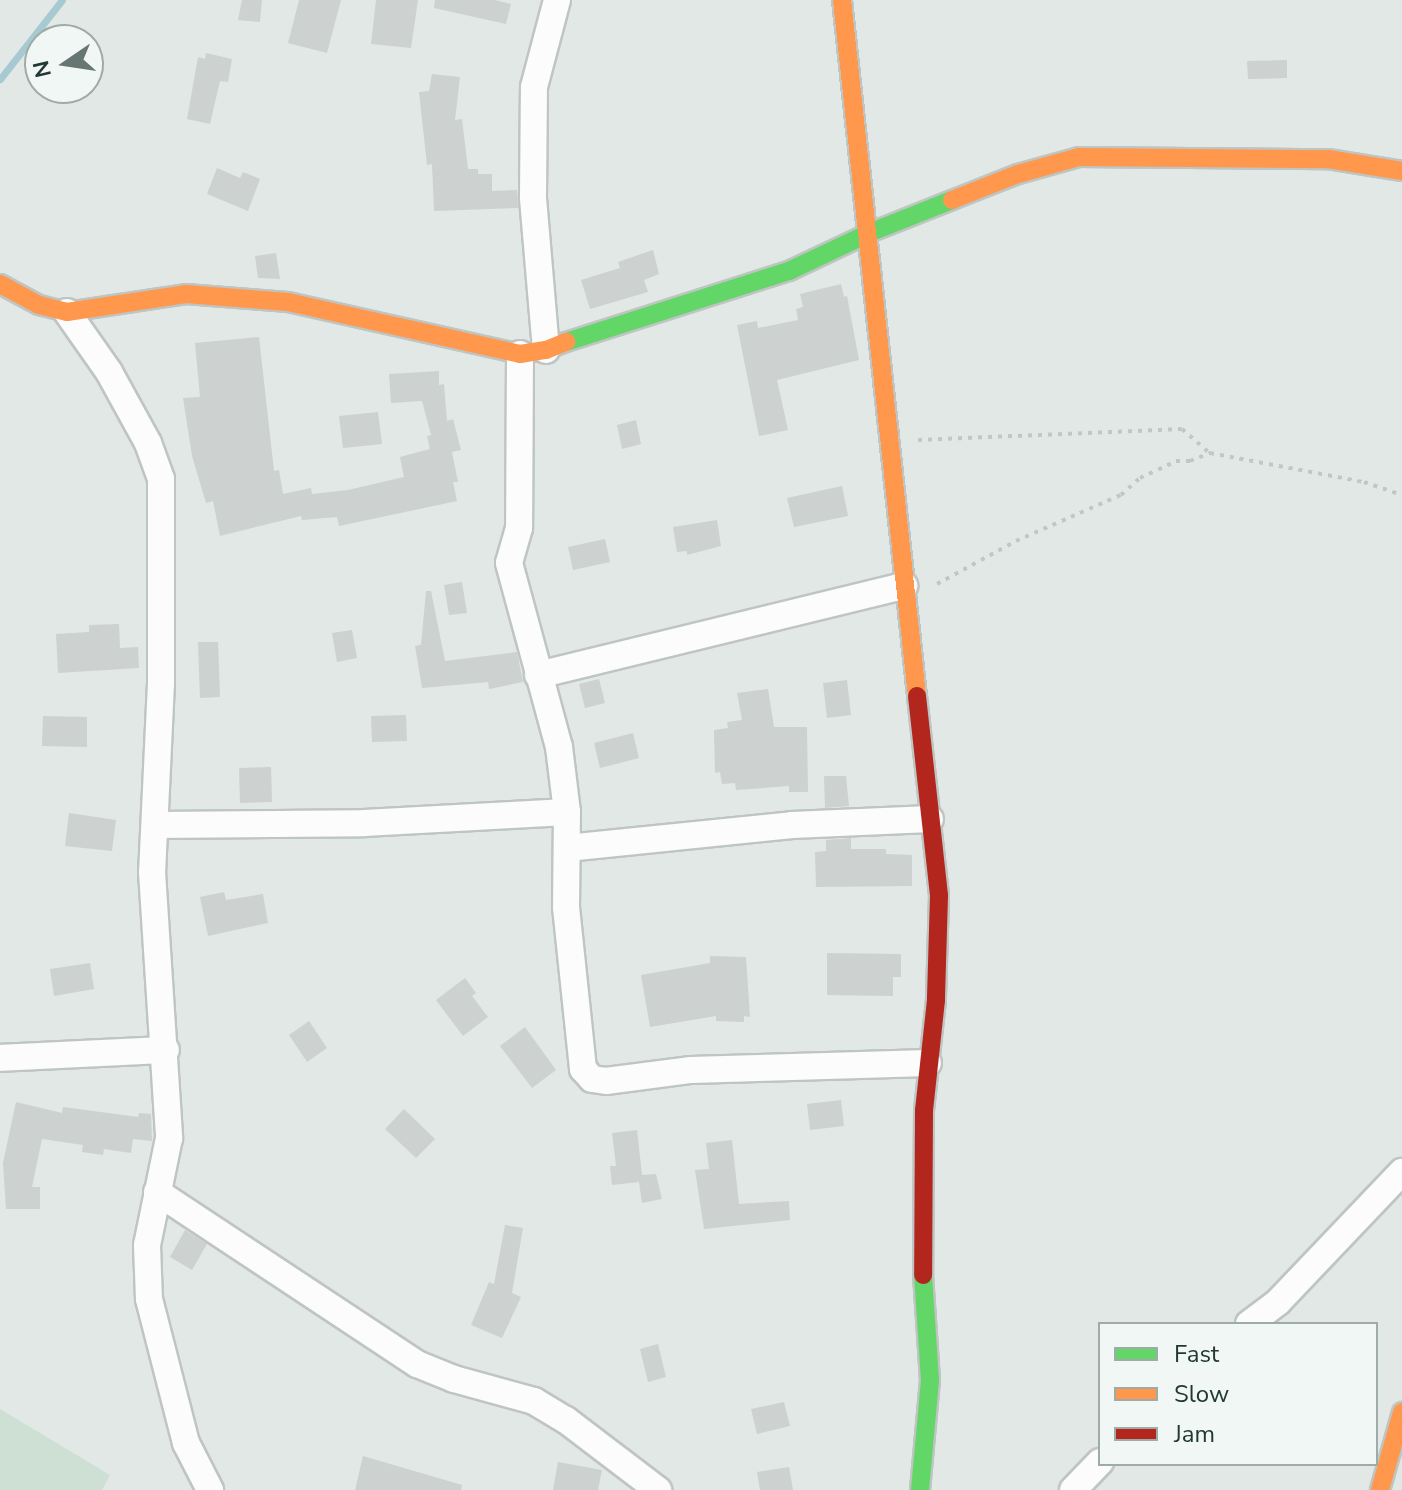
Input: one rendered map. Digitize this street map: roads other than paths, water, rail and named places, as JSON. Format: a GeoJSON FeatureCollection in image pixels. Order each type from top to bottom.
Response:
{"type":"FeatureCollection","features":[{"type":"Feature","properties":{"kind":"street"},"geometry":{"type":"LineString","coordinates":[[557,0],[534,87],[533,352],[519,528],[509,563],[559,747],[567,812],[566,907],[583,1069],[592,1079],[606,1081],[691,1070],[928,1063]]}},
{"type":"Feature","properties":{"kind":"street"},"geometry":{"type":"LineString","coordinates":[[842,0],[869,233],[887,441],[939,896],[936,1000],[928,1063],[923,1272],[930,1380],[920,1490]]}},
{"type":"Feature","properties":{"kind":"street"},"geometry":{"type":"LineString","coordinates":[[0,284],[39,305],[67,312],[126,305],[158,297],[216,295],[288,302],[533,352],[789,271],[869,233],[1018,174],[1079,157],[1328,159],[1402,171]]}},
{"type":"Feature","properties":{"kind":"street"},"geometry":{"type":"LineString","coordinates":[[67,312],[109,372],[148,443],[161,479],[161,683],[152,872],[166,1050],[169,1138],[147,1245],[149,1299],[186,1443],[210,1490]]}},
{"type":"Feature","properties":{"kind":"street"},"geometry":{"type":"LineString","coordinates":[[538,675],[904,593]]}},
{"type":"Feature","properties":{"kind":"street"},"geometry":{"type":"LineString","coordinates":[[155,825],[364,823],[567,812]]}},
{"type":"Feature","properties":{"kind":"street"},"geometry":{"type":"LineString","coordinates":[[567,848],[792,825],[930,819]]}},
{"type":"Feature","properties":{"kind":"street"},"geometry":{"type":"LineString","coordinates":[[0,1058],[166,1050]]}},
{"type":"Feature","properties":{"kind":"street"},"geometry":{"type":"LineString","coordinates":[[1252,1322],[1278,1302],[1402,1172]]}},
{"type":"Feature","properties":{"kind":"street"},"geometry":{"type":"LineString","coordinates":[[157,1192],[417,1364],[454,1379],[534,1401],[566,1420],[658,1490]]}},
{"type":"Feature","properties":{"kind":"street"},"geometry":{"type":"LineString","coordinates":[[1380,1490],[1402,1412]]}},
{"type":"Feature","properties":{"kind":"street"},"geometry":{"type":"LineString","coordinates":[[1073,1490],[1098,1464]]}},
{"type":"Feature","properties":{"kind":"waterway"},"geometry":{"type":"LineString","coordinates":[[0,79],[62,0]]}}]}
